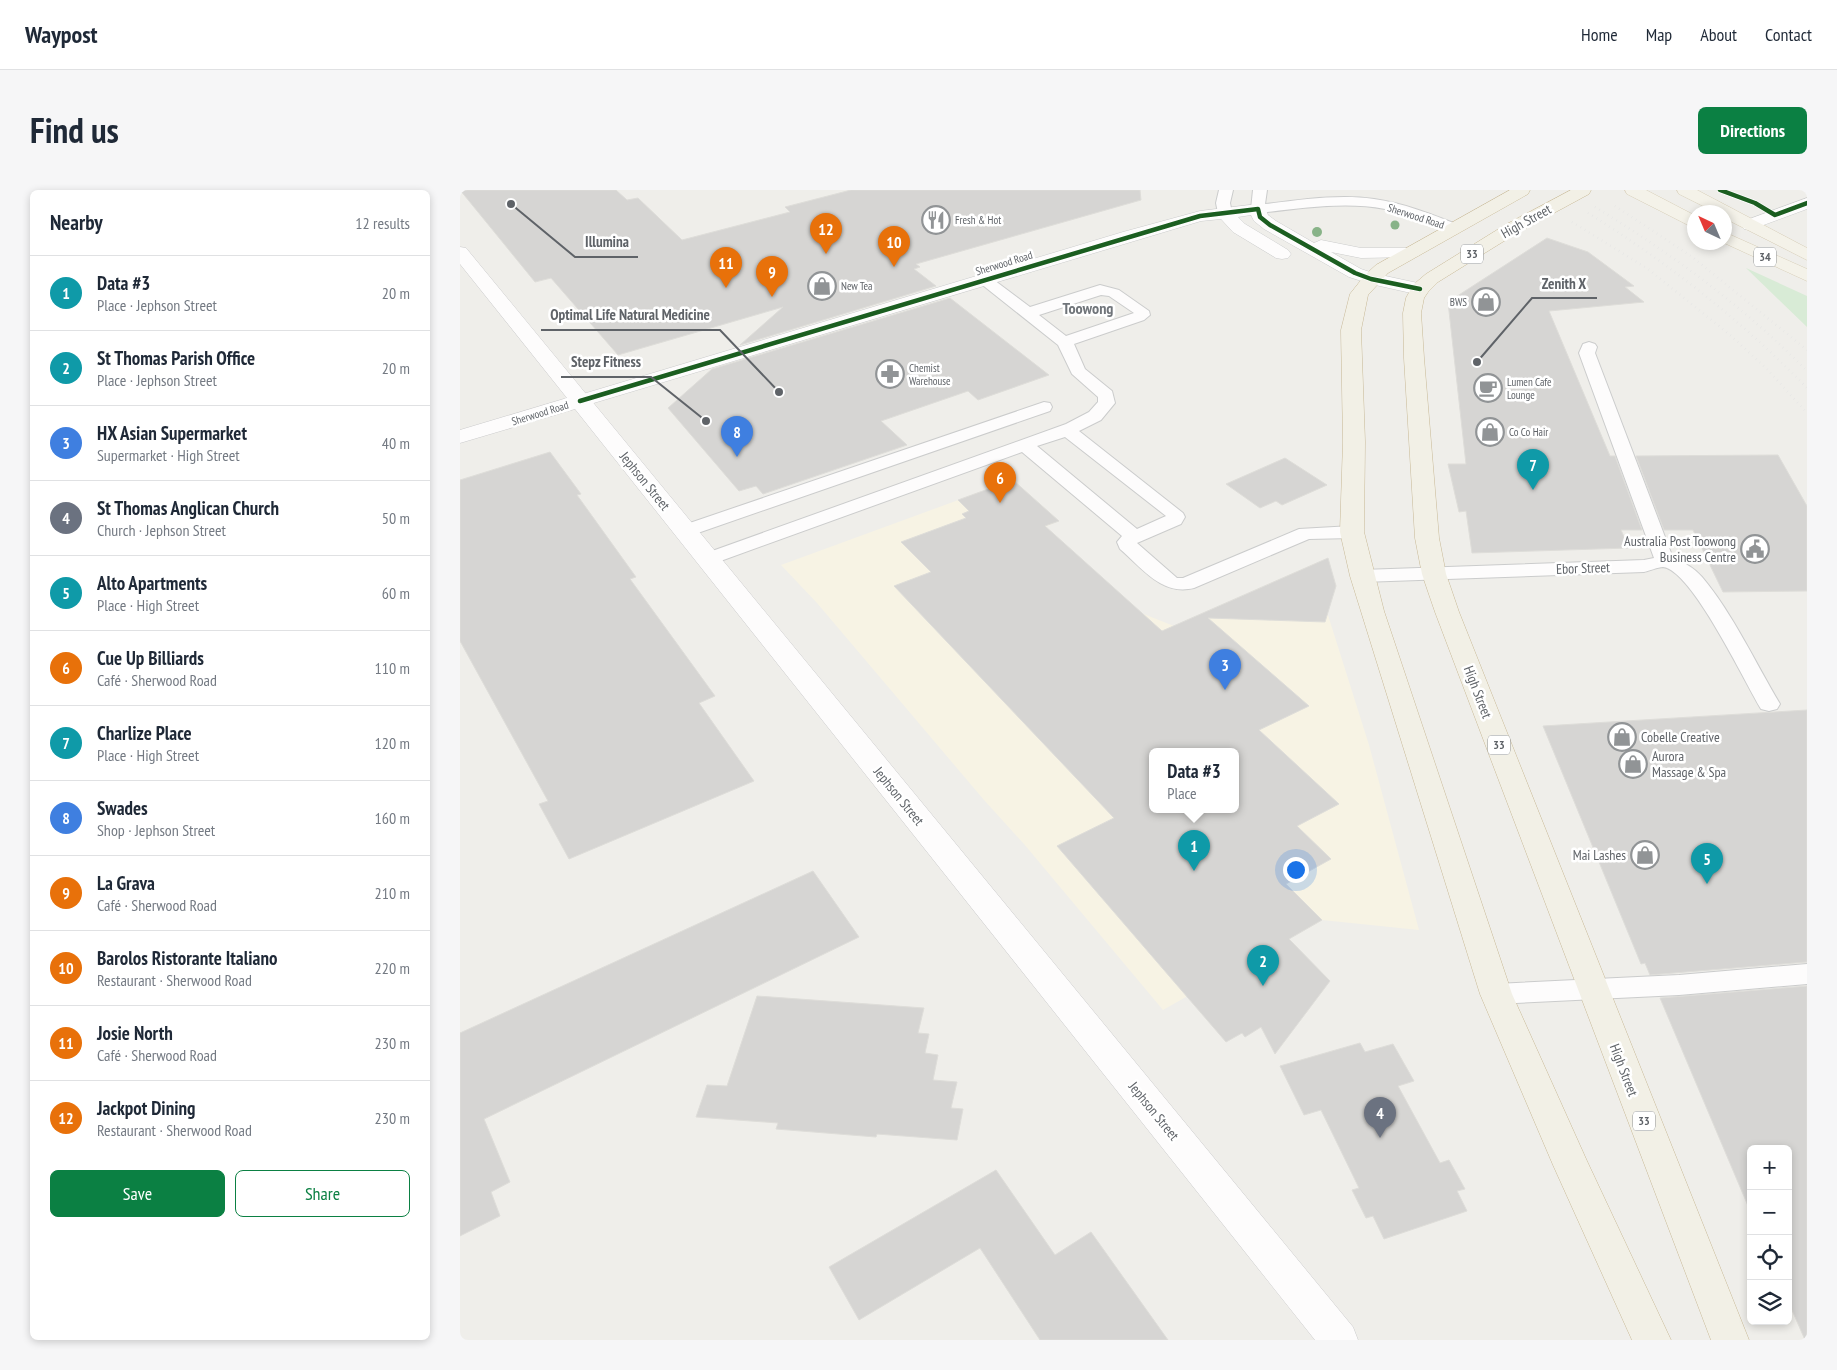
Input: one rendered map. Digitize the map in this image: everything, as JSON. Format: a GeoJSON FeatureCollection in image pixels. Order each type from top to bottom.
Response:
{"type":"FeatureCollection","features":[{"type":"Feature","properties":{"kind":"highway","name":"High Street"},"geometry":{"type":"LineString","coordinates":[[1360,285],[1412,252],[1522,190]]}},
{"type":"Feature","properties":{"kind":"highway","name":"High Street"},"geometry":{"type":"LineString","coordinates":[[1583,190],[1511,229],[1432,278],[1417,294],[1412,313],[1427,538],[1434,574],[1592,988],[1730,1340]]}},
{"type":"Feature","properties":{"kind":"highway"},"geometry":{"type":"LineString","coordinates":[[1360,285],[1351,330],[1354,442],[1352,532],[1362,576],[1406,719],[1496,994],[1571,1165],[1652,1340]]}},
{"type":"Feature","properties":{"kind":"main road"},"geometry":{"type":"LineString","coordinates":[[1633,190],[1687,217]]}},
{"type":"Feature","properties":{"kind":"main road","name":"34"},"geometry":{"type":"LineString","coordinates":[[1685,190],[1807,255]]}},
{"type":"Feature","properties":{"kind":"main road"},"geometry":{"type":"LineString","coordinates":[[1750,225],[1807,203]]}},
{"type":"Feature","properties":{"kind":"main road","name":"Sherwood Road"},"geometry":{"type":"LineString","coordinates":[[460,437],[1184,220],[1258,209]]}},
{"type":"Feature","properties":{"kind":"main road"},"geometry":{"type":"LineString","coordinates":[[1258,209],[1262,219],[1282,233],[1345,269],[1360,285],[1417,294]]}},
{"type":"Feature","properties":{"kind":"main road"},"geometry":{"type":"LineString","coordinates":[[1225,213],[1239,228],[1296,262]]}},
{"type":"Feature","properties":{"kind":"main road"},"geometry":{"type":"LineString","coordinates":[[1282,233],[1346,251],[1368,253],[1412,252]]}},
{"type":"Feature","properties":{"kind":"main road","name":"34"},"geometry":{"type":"LineString","coordinates":[[1732,241],[1807,276]]}},
{"type":"Feature","properties":{"kind":"main road","name":"Jephson Street"},"geometry":{"type":"LineString","coordinates":[[460,252],[1339,1340]]}},
{"type":"Feature","properties":{"kind":"lane"},"geometry":{"type":"LineString","coordinates":[[1225,213],[1223,204],[1226,190]]}},
{"type":"Feature","properties":{"kind":"lane"},"geometry":{"type":"LineString","coordinates":[[1258,209],[1260,190]]}},
{"type":"Feature","properties":{"kind":"lane","name":"Sherwood Road"},"geometry":{"type":"LineString","coordinates":[[1258,209],[1323,203],[1374,203],[1414,213],[1454,228]]}},
{"type":"Feature","properties":{"kind":"lane"},"geometry":{"type":"LineString","coordinates":[[708,559],[1067,430],[1095,416],[1107,403],[1106,395],[1078,371],[1064,342],[985,280]]}},
{"type":"Feature","properties":{"kind":"lane"},"geometry":{"type":"LineString","coordinates":[[1028,313],[1100,290],[1114,293],[1141,311],[1142,316],[1139,318],[1064,342]]}},
{"type":"Feature","properties":{"kind":"lane"},"geometry":{"type":"LineString","coordinates":[[1589,347],[1587,353],[1645,512],[1666,561],[1680,568],[1694,580],[1718,614],[1769,704]]}},
{"type":"Feature","properties":{"kind":"lane"},"geometry":{"type":"LineString","coordinates":[[685,531],[1044,406]]}},
{"type":"Feature","properties":{"kind":"lane"},"geometry":{"type":"LineString","coordinates":[[1067,430],[1174,513],[1176,517],[1174,520],[1129,539],[1127,545],[1170,582],[1177,585],[1187,584],[1306,533],[1352,532]]}},
{"type":"Feature","properties":{"kind":"lane"},"geometry":{"type":"LineString","coordinates":[[1025,445],[1135,537]]}},
{"type":"Feature","properties":{"kind":"lane","name":"Ebor Street"},"geometry":{"type":"LineString","coordinates":[[1362,576],[1644,566],[1666,561]]}},
{"type":"Feature","properties":{"kind":"lane"},"geometry":{"type":"LineString","coordinates":[[1496,994],[1679,985],[1807,974]]}},
{"type":"Feature","properties":{"kind":"shaded area"},"geometry":{"type":"Polygon","coordinates":[[[1013,480],[1059,521],[1045,527],[1141,613],[1174,626],[1316,563],[1321,593],[1369,745],[1419,930],[1322,920],[1163,1010],[1024,844],[984,800],[817,603],[781,565],[1013,480]]]}},
{"type":"Feature","properties":{"kind":"green space"},"geometry":{"type":"Polygon","coordinates":[[[1746,268],[1807,296],[1807,327],[1746,268]]]}},
{"type":"Feature","properties":{"kind":"building"},"geometry":{"type":"Polygon","coordinates":[[[460,190],[616,190],[627,200],[638,198],[682,240],[790,212],[785,207],[851,190],[1140,190],[1141,200],[916,264],[920,267],[914,269],[936,286],[740,345],[783,307],[618,355],[551,278],[535,282],[460,190]]]}},
{"type":"Feature","properties":{"kind":"building"},"geometry":{"type":"Polygon","coordinates":[[[1547,238],[1588,252],[1634,286],[1625,287],[1644,302],[1549,311],[1610,456],[1615,456],[1642,530],[1621,530],[1629,548],[1472,553],[1466,511],[1459,512],[1448,464],[1466,464],[1448,302],[1547,238]]]}},
{"type":"Feature","properties":{"kind":"building"},"geometry":{"type":"Polygon","coordinates":[[[950,298],[1049,375],[978,400],[968,391],[881,421],[907,445],[763,494],[756,486],[739,491],[668,408],[712,369],[950,298]]]}},
{"type":"Feature","properties":{"kind":"building"},"geometry":{"type":"Polygon","coordinates":[[[550,452],[581,494],[577,495],[636,577],[630,579],[715,696],[699,703],[754,781],[569,859],[539,804],[548,801],[460,641],[460,480],[550,452]]]}},
{"type":"Feature","properties":{"kind":"building","name":"Australia Post Toowong Business Centre"},"geometry":{"type":"Polygon","coordinates":[[[1778,455],[1807,506],[1807,591],[1723,592],[1693,530],[1664,530],[1636,456],[1778,455]]]}},
{"type":"Feature","properties":{"kind":"building"},"geometry":{"type":"Polygon","coordinates":[[[1285,458],[1327,485],[1282,505],[1276,501],[1260,508],[1226,484],[1285,458]]]}},
{"type":"Feature","properties":{"kind":"building"},"geometry":{"type":"Polygon","coordinates":[[[1013,480],[1059,521],[1045,526],[1162,631],[1328,558],[1336,586],[1325,622],[1208,618],[1309,706],[1259,730],[1339,804],[1297,826],[1331,859],[1286,884],[1322,920],[1289,939],[1330,981],[1275,1054],[1261,1027],[1245,1037],[1242,1033],[1226,1042],[1057,846],[1114,818],[894,586],[931,572],[901,542],[966,518],[962,514],[969,511],[958,500],[1013,480]]]}},
{"type":"Feature","properties":{"kind":"building"},"geometry":{"type":"Polygon","coordinates":[[[1807,710],[1807,962],[1650,975],[1645,963],[1641,964],[1543,726],[1807,710]]]}},
{"type":"Feature","properties":{"kind":"building"},"geometry":{"type":"Polygon","coordinates":[[[813,871],[859,937],[484,1119],[510,1182],[491,1192],[500,1216],[460,1236],[460,1033],[813,871]]]}},
{"type":"Feature","properties":{"kind":"building"},"geometry":{"type":"Polygon","coordinates":[[[1807,986],[1807,1340],[1805,1340],[1792,1310],[1792,1145],[1747,1145],[1747,1204],[1660,998],[1807,986]]]}},
{"type":"Feature","properties":{"kind":"building"},"geometry":{"type":"Polygon","coordinates":[[[757,996],[924,1008],[918,1033],[929,1034],[925,1053],[938,1055],[933,1080],[957,1082],[951,1108],[963,1109],[957,1140],[877,1134],[876,1137],[776,1129],[778,1123],[696,1117],[707,1085],[727,1086],[757,996]]]}},
{"type":"Feature","properties":{"kind":"building"},"geometry":{"type":"Polygon","coordinates":[[[1360,1043],[1365,1052],[1393,1044],[1414,1081],[1398,1086],[1440,1163],[1449,1160],[1465,1189],[1457,1191],[1467,1211],[1384,1239],[1373,1216],[1366,1218],[1352,1190],[1359,1188],[1321,1110],[1304,1115],[1280,1066],[1360,1043]]]}},
{"type":"Feature","properties":{"kind":"building"},"geometry":{"type":"Polygon","coordinates":[[[996,1170],[1055,1255],[1091,1232],[1168,1340],[1040,1340],[980,1248],[859,1320],[829,1267],[996,1170]]]}},
{"type":"Feature","properties":{"kind":"railway"},"geometry":{"type":"LineString","coordinates":[[1615,206],[1691,256],[1807,350]]}},
{"type":"Feature","properties":{"kind":"railway"},"geometry":{"type":"LineString","coordinates":[[1595,207],[1652,243],[1706,282],[1783,347],[1807,371]]}},
{"type":"Feature","properties":{"kind":"railway"},"geometry":{"type":"LineString","coordinates":[[1588,213],[1647,252],[1703,294],[1756,339],[1807,388]]}},
{"type":"Feature","properties":{"kind":"railway"},"geometry":{"type":"LineString","coordinates":[[1572,222],[1648,269],[1730,335],[1767,369],[1807,413]]}},
{"type":"Feature","properties":{"kind":"cycle path"},"geometry":{"type":"LineString","coordinates":[[1720,190],[1755,203],[1775,215],[1807,203]]}},
{"type":"Feature","properties":{"kind":"cycle path"},"geometry":{"type":"LineString","coordinates":[[580,401],[1200,216],[1258,209],[1260,217],[1270,225],[1355,273],[1371,279],[1420,289]]}},
{"type":"Feature","properties":{"kind":"place","name":"Illumina"},"geometry":{"type":"Point","coordinates":[511,204]}},
{"type":"Feature","properties":{"kind":"place","name":"Fresh & Hot"},"geometry":{"type":"Point","coordinates":[936,220]}},
{"type":"Feature","properties":{"kind":"place","name":"Jackpot Dining"},"geometry":{"type":"Point","coordinates":[826,254]}},
{"type":"Feature","properties":{"kind":"place","name":"Barolos Ristorante Italiano"},"geometry":{"type":"Point","coordinates":[894,267]}},
{"type":"Feature","properties":{"kind":"place","name":"New Tea"},"geometry":{"type":"Point","coordinates":[822,286]}},
{"type":"Feature","properties":{"kind":"place","name":"Josie North"},"geometry":{"type":"Point","coordinates":[726,288]}},
{"type":"Feature","properties":{"kind":"place","name":"La Grava"},"geometry":{"type":"Point","coordinates":[772,297]}},
{"type":"Feature","properties":{"kind":"place","name":"BWS"},"geometry":{"type":"Point","coordinates":[1486,302]}},
{"type":"Feature","properties":{"kind":"place","name":"Zenith X"},"geometry":{"type":"Point","coordinates":[1477,362]}},
{"type":"Feature","properties":{"kind":"place","name":"Chemist Warehouse"},"geometry":{"type":"Point","coordinates":[890,374]}},
{"type":"Feature","properties":{"kind":"place","name":"Lumen Cafe Lounge"},"geometry":{"type":"Point","coordinates":[1488,388]}},
{"type":"Feature","properties":{"kind":"place","name":"Optimal Life Natural Medicine"},"geometry":{"type":"Point","coordinates":[779,392]}},
{"type":"Feature","properties":{"kind":"place","name":"Stepz Fitness"},"geometry":{"type":"Point","coordinates":[706,421]}},
{"type":"Feature","properties":{"kind":"place","name":"Co Co Hair"},"geometry":{"type":"Point","coordinates":[1490,432]}},
{"type":"Feature","properties":{"kind":"place","name":"Swades"},"geometry":{"type":"Point","coordinates":[737,457]}},
{"type":"Feature","properties":{"kind":"place","name":"Charlize Place"},"geometry":{"type":"Point","coordinates":[1533,490]}},
{"type":"Feature","properties":{"kind":"place","name":"Cue Up Billiards"},"geometry":{"type":"Point","coordinates":[1000,503]}},
{"type":"Feature","properties":{"kind":"place","name":"Australia Post Toowong Business Centre"},"geometry":{"type":"Point","coordinates":[1755,549]}},
{"type":"Feature","properties":{"kind":"place","name":"HX Asian Supermarket"},"geometry":{"type":"Point","coordinates":[1225,690]}},
{"type":"Feature","properties":{"kind":"place","name":"Cobelle Creative"},"geometry":{"type":"Point","coordinates":[1622,737]}},
{"type":"Feature","properties":{"kind":"place","name":"Aurora Massage & Spa"},"geometry":{"type":"Point","coordinates":[1633,764]}},
{"type":"Feature","properties":{"kind":"place","name":"Mai Lashes"},"geometry":{"type":"Point","coordinates":[1645,855]}},
{"type":"Feature","properties":{"kind":"place","name":"Data #3"},"geometry":{"type":"Point","coordinates":[1194,871]}},
{"type":"Feature","properties":{"kind":"place","name":"Alto Apartments"},"geometry":{"type":"Point","coordinates":[1707,884]}},
{"type":"Feature","properties":{"kind":"place","name":"St Thomas Parish Office"},"geometry":{"type":"Point","coordinates":[1263,986]}},
{"type":"Feature","properties":{"kind":"place","name":"St Thomas Anglican Church"},"geometry":{"type":"Point","coordinates":[1380,1138]}},
{"type":"Feature","properties":{"kind":"district","name":"Toowong"},"geometry":{"type":"Point","coordinates":[1088,308]}}]}
